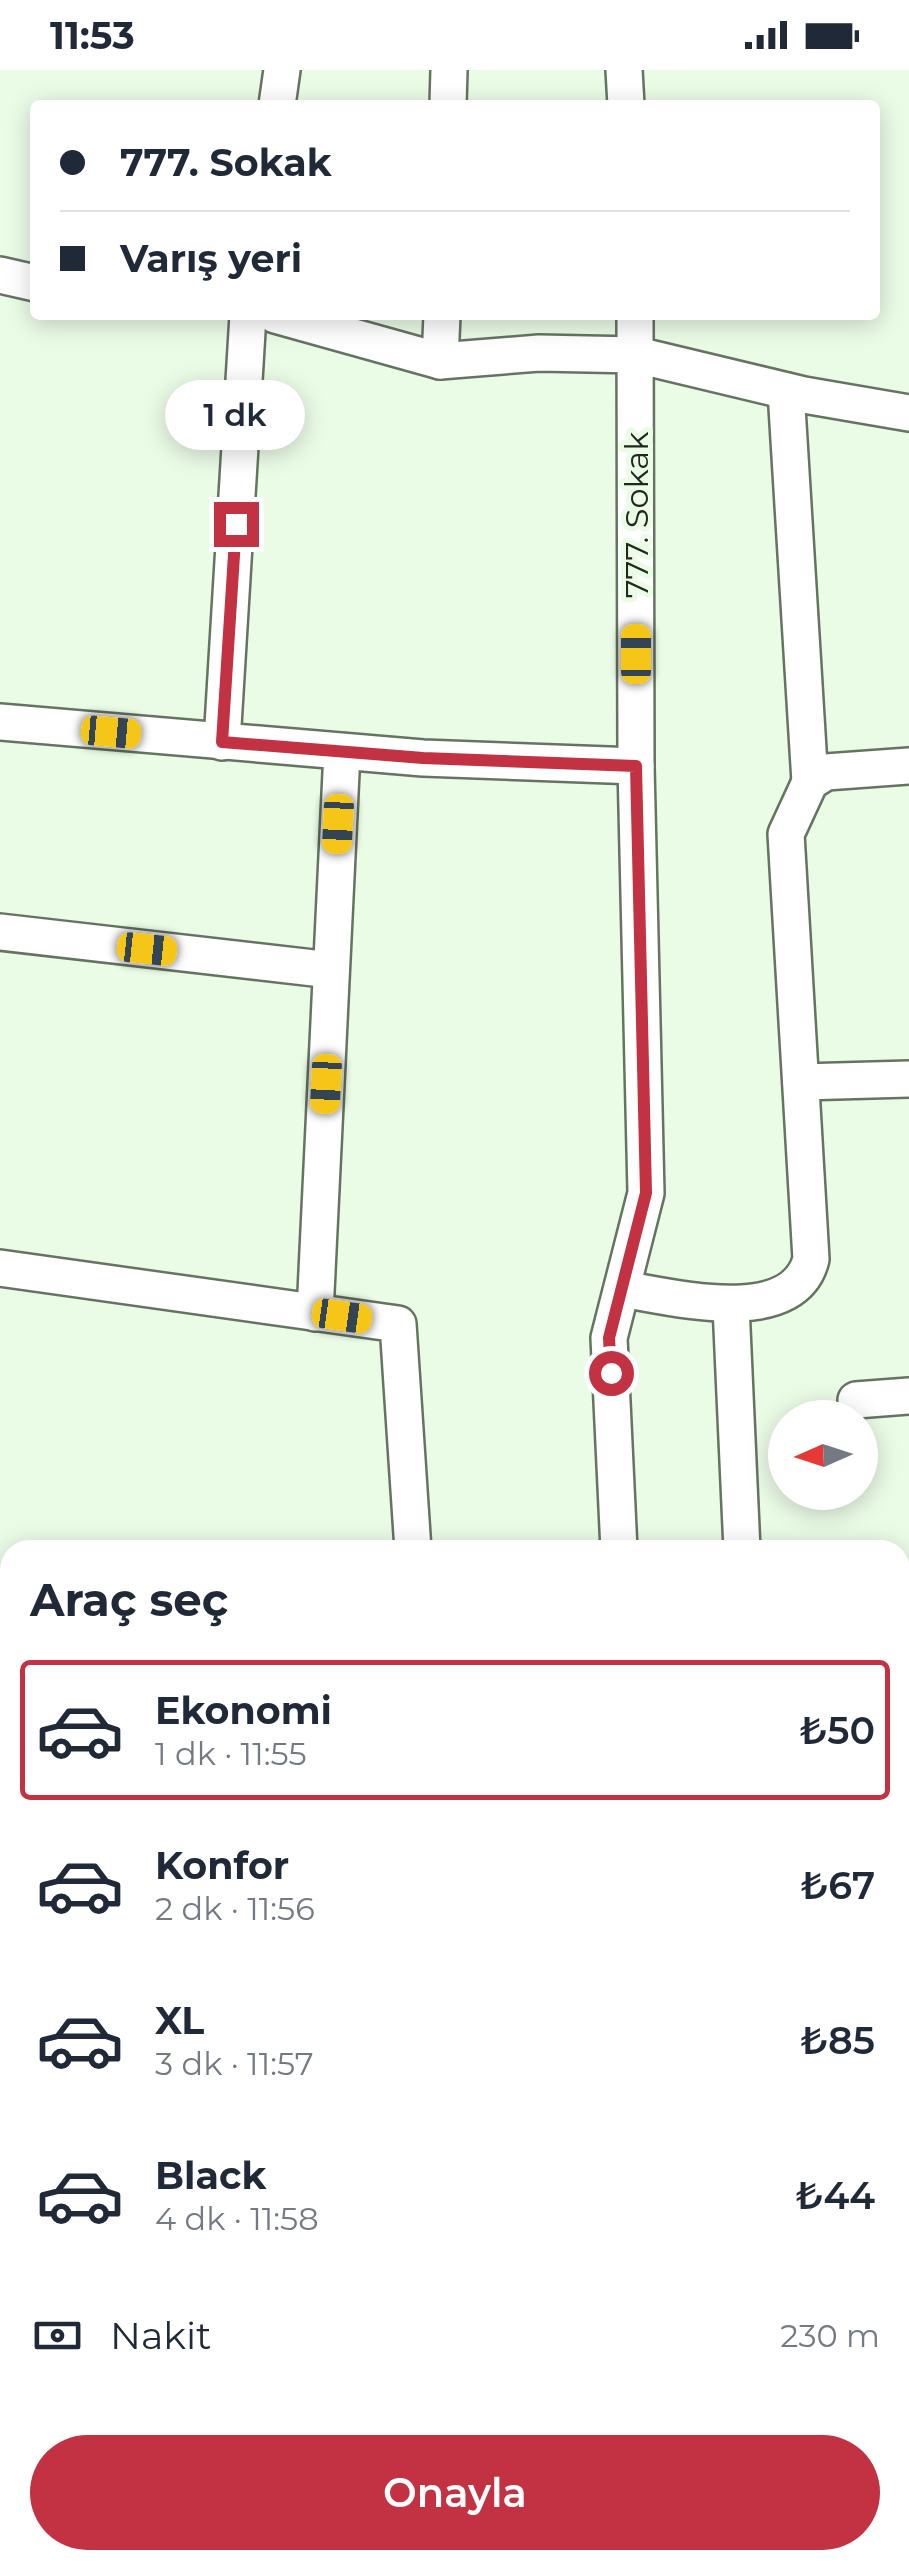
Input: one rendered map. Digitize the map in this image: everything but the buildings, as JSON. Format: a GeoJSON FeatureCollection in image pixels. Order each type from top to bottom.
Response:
{"type":"FeatureCollection","features":[{"type":"Feature","properties":{"kind":"street"},"geometry":{"type":"LineString","coordinates":[[278,100],[282,70]]}},
{"type":"Feature","properties":{"kind":"street"},"geometry":{"type":"LineString","coordinates":[[448,100],[449,70]]}},
{"type":"Feature","properties":{"kind":"street"},"geometry":{"type":"LineString","coordinates":[[624,70],[626,100]]}},
{"type":"Feature","properties":{"kind":"street"},"geometry":{"type":"LineString","coordinates":[[0,276],[30,282]]}},
{"type":"Feature","properties":{"kind":"street"},"geometry":{"type":"LineString","coordinates":[[222,742],[248,320]]}},
{"type":"Feature","properties":{"kind":"street"},"geometry":{"type":"LineString","coordinates":[[293,320],[440,360],[539,354],[637,355],[786,391],[909,414]]}},
{"type":"Feature","properties":{"kind":"street"},"geometry":{"type":"LineString","coordinates":[[440,360],[442,320]]}},
{"type":"Feature","properties":{"kind":"street","name":"777. Sokak"},"geometry":{"type":"LineString","coordinates":[[619,1540],[609,1338],[646,1193],[636,766],[635,320]]}},
{"type":"Feature","properties":{"kind":"street"},"geometry":{"type":"LineString","coordinates":[[622,1289],[730,1306],[789,1291],[808,1275],[812,1259],[786,834],[810,782],[786,391]]}},
{"type":"Feature","properties":{"kind":"street"},"geometry":{"type":"LineString","coordinates":[[0,722],[342,752],[636,766]]}},
{"type":"Feature","properties":{"kind":"street"},"geometry":{"type":"LineString","coordinates":[[314,1312],[342,752]]}},
{"type":"Feature","properties":{"kind":"street"},"geometry":{"type":"LineString","coordinates":[[810,782],[826,772],[909,766]]}},
{"type":"Feature","properties":{"kind":"street"},"geometry":{"type":"LineString","coordinates":[[0,932],[331,970]]}},
{"type":"Feature","properties":{"kind":"street"},"geometry":{"type":"LineString","coordinates":[[801,1082],[909,1079]]}},
{"type":"Feature","properties":{"kind":"street"},"geometry":{"type":"LineString","coordinates":[[0,1268],[398,1324],[412,1540]]}},
{"type":"Feature","properties":{"kind":"street"},"geometry":{"type":"LineString","coordinates":[[730,1306],[742,1540]]}},
{"type":"Feature","properties":{"kind":"street"},"geometry":{"type":"LineString","coordinates":[[856,1400],[909,1396]]}},
{"type":"Feature","properties":{"kind":"route"},"geometry":{"type":"LineString","coordinates":[[236,524],[222,742],[423,758],[636,766],[646,1193],[609,1338],[611,1373]]}}]}
